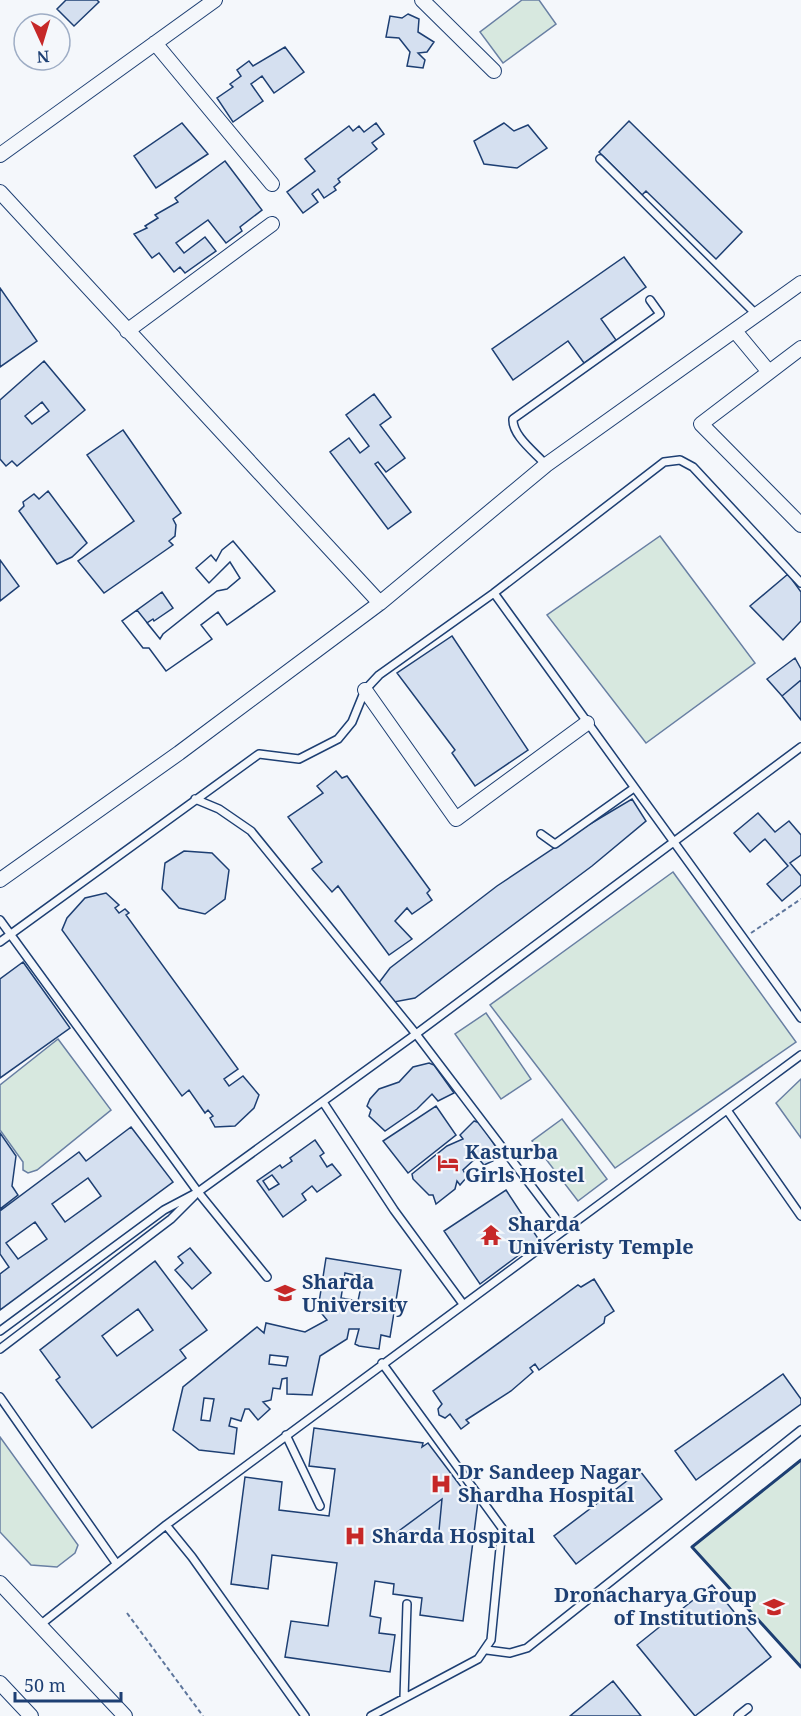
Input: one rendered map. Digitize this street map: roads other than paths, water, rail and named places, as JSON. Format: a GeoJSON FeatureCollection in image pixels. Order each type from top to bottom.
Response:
{"type":"FeatureCollection","features":[{"type":"Feature","properties":{"kind":"street"},"geometry":{"type":"LineString","coordinates":[[0,155],[215,0]]}},
{"type":"Feature","properties":{"kind":"street"},"geometry":{"type":"LineString","coordinates":[[422,0],[494,72]]}},
{"type":"Feature","properties":{"kind":"street"},"geometry":{"type":"LineString","coordinates":[[156,43],[272,184]]}},
{"type":"Feature","properties":{"kind":"street"},"geometry":{"type":"LineString","coordinates":[[0,192],[380,603]]}},
{"type":"Feature","properties":{"kind":"street"},"geometry":{"type":"LineString","coordinates":[[127,331],[272,225]]}},
{"type":"Feature","properties":{"kind":"street"},"geometry":{"type":"LineString","coordinates":[[0,880],[179,753],[380,603],[546,465],[801,283]]}},
{"type":"Feature","properties":{"kind":"street"},"geometry":{"type":"LineString","coordinates":[[735,331],[769,372]]}},
{"type":"Feature","properties":{"kind":"street"},"geometry":{"type":"LineString","coordinates":[[801,348],[701,424],[801,525]]}},
{"type":"Feature","properties":{"kind":"street"},"geometry":{"type":"LineString","coordinates":[[365,690],[456,819],[587,723]]}},
{"type":"Feature","properties":{"kind":"street"},"geometry":{"type":"LineString","coordinates":[[0,1583],[125,1716]]}},
{"type":"Feature","properties":{"kind":"street"},"geometry":{"type":"LineString","coordinates":[[0,1683],[31,1716]]}},
{"type":"Feature","properties":{"kind":"lane"},"geometry":{"type":"LineString","coordinates":[[600,159],[757,315]]}},
{"type":"Feature","properties":{"kind":"lane"},"geometry":{"type":"LineString","coordinates":[[546,465],[512,426],[513,419],[660,314],[650,300]]}},
{"type":"Feature","properties":{"kind":"lane"},"geometry":{"type":"LineString","coordinates":[[0,942],[259,754],[299,759],[338,740],[352,722],[365,690],[378,675],[494,593],[664,462],[672,459],[681,460],[693,467],[801,584]]}},
{"type":"Feature","properties":{"kind":"lane"},"geometry":{"type":"LineString","coordinates":[[494,593],[801,1018]]}},
{"type":"Feature","properties":{"kind":"lane"},"geometry":{"type":"LineString","coordinates":[[0,1331],[164,1210],[198,1192],[323,1102],[801,747]]}},
{"type":"Feature","properties":{"kind":"lane"},"geometry":{"type":"LineString","coordinates":[[541,834],[555,844],[634,788]]}},
{"type":"Feature","properties":{"kind":"lane"},"geometry":{"type":"LineString","coordinates":[[195,799],[219,808],[251,831],[416,1034],[564,1229]]}},
{"type":"Feature","properties":{"kind":"lane"},"geometry":{"type":"LineString","coordinates":[[0,920],[198,1192],[267,1277]]}},
{"type":"Feature","properties":{"kind":"lane"},"geometry":{"type":"LineString","coordinates":[[39,1626],[116,1563],[382,1363],[801,1055]]}},
{"type":"Feature","properties":{"kind":"lane"},"geometry":{"type":"LineString","coordinates":[[323,1102],[394,1210],[464,1304]]}},
{"type":"Feature","properties":{"kind":"lane"},"geometry":{"type":"LineString","coordinates":[[727,1110],[801,1216]]}},
{"type":"Feature","properties":{"kind":"lane"},"geometry":{"type":"LineString","coordinates":[[0,1349],[171,1220],[198,1192]]}},
{"type":"Feature","properties":{"kind":"lane"},"geometry":{"type":"LineString","coordinates":[[372,1716],[478,1659],[487,1650],[491,1640],[502,1528],[382,1363]]}},
{"type":"Feature","properties":{"kind":"lane"},"geometry":{"type":"LineString","coordinates":[[0,1396],[116,1563]]}},
{"type":"Feature","properties":{"kind":"lane"},"geometry":{"type":"LineString","coordinates":[[487,1650],[510,1653],[527,1648],[801,1430]]}},
{"type":"Feature","properties":{"kind":"lane"},"geometry":{"type":"LineString","coordinates":[[286,1435],[320,1506]]}},
{"type":"Feature","properties":{"kind":"lane"},"geometry":{"type":"LineString","coordinates":[[166,1525],[192,1557],[304,1716]]}},
{"type":"Feature","properties":{"kind":"lane"},"geometry":{"type":"LineString","coordinates":[[404,1698],[408,1604]]}},
{"type":"Feature","properties":{"kind":"lane"},"geometry":{"type":"LineString","coordinates":[[738,1716],[748,1708]]}},
{"type":"Feature","properties":{"kind":"place","name":"Kasturba Girls Hostel"},"geometry":{"type":"Point","coordinates":[448,1163]}},
{"type":"Feature","properties":{"kind":"place","name":"Sharda Univeristy Temple"},"geometry":{"type":"Point","coordinates":[491,1235]}},
{"type":"Feature","properties":{"kind":"place","name":"Sharda University"},"geometry":{"type":"Point","coordinates":[285,1293]}},
{"type":"Feature","properties":{"kind":"place","name":"Dr Sandeep Nagar Shardha Hospital"},"geometry":{"type":"Point","coordinates":[441,1484]}},
{"type":"Feature","properties":{"kind":"place","name":"Sharda Hospital"},"geometry":{"type":"Point","coordinates":[355,1536]}},
{"type":"Feature","properties":{"kind":"place","name":"Dronacharya Group of Institutions"},"geometry":{"type":"Point","coordinates":[774,1607]}}]}
